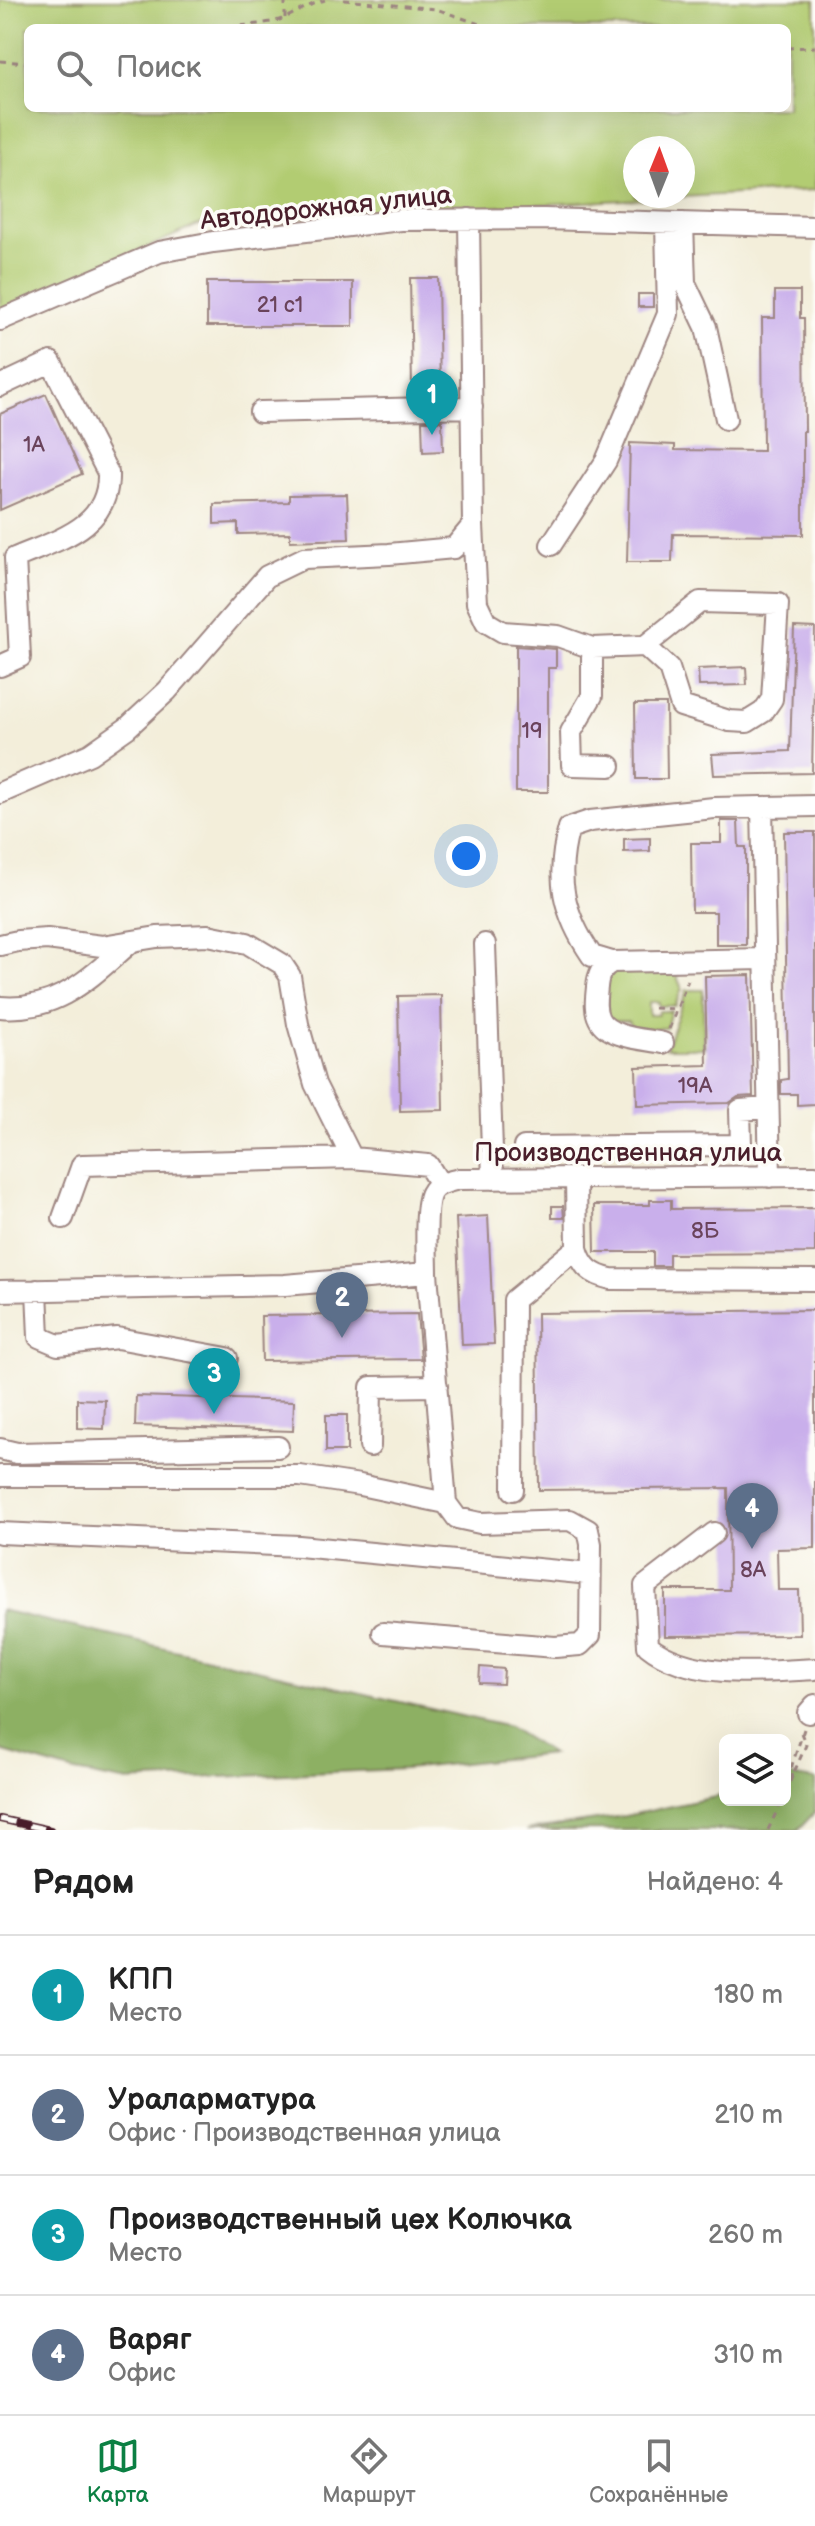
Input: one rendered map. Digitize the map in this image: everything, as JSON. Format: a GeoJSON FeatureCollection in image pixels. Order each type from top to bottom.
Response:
{"type":"FeatureCollection","features":[{"type":"Feature","properties":{"kind":"street"},"geometry":{"type":"LineString","coordinates":[[469,219],[473,525],[477,603],[486,622],[503,632],[558,636],[592,648],[645,646],[700,602],[778,604],[772,699],[763,712],[747,722],[729,721],[681,706],[669,668],[645,646]]}},
{"type":"Feature","properties":{"kind":"street","name":"Автодорожная улица"},"geometry":{"type":"LineString","coordinates":[[0,320],[159,252],[213,242],[401,220],[815,227]]}},
{"type":"Feature","properties":{"kind":"street"},"geometry":{"type":"LineString","coordinates":[[675,223],[685,283],[706,327],[726,419]]}},
{"type":"Feature","properties":{"kind":"street"},"geometry":{"type":"LineString","coordinates":[[551,545],[606,461],[668,314],[675,223]]}},
{"type":"Feature","properties":{"kind":"street"},"geometry":{"type":"LineString","coordinates":[[0,386],[51,362],[108,473],[109,491],[100,511],[84,527],[15,558],[20,657],[0,666]]}},
{"type":"Feature","properties":{"kind":"street"},"geometry":{"type":"LineString","coordinates":[[260,412],[472,407]]}},
{"type":"Feature","properties":{"kind":"street"},"geometry":{"type":"LineString","coordinates":[[0,793],[90,754],[127,728],[167,691],[267,576],[304,558],[454,548],[473,525]]}},
{"type":"Feature","properties":{"kind":"street"},"geometry":{"type":"LineString","coordinates":[[592,648],[592,696],[571,732],[572,765],[610,766]]}},
{"type":"Feature","properties":{"kind":"street"},"geometry":{"type":"LineString","coordinates":[[765,959],[612,962],[592,956],[582,942],[565,904],[562,854],[569,828],[590,821],[714,808],[815,806]]}},
{"type":"Feature","properties":{"kind":"street"},"geometry":{"type":"LineString","coordinates":[[762,807],[770,1177]]}},
{"type":"Feature","properties":{"kind":"street"},"geometry":{"type":"LineString","coordinates":[[0,945],[47,939],[102,946],[157,937],[208,935],[247,943],[282,964],[290,976],[298,1024],[315,1084],[352,1158]]}},
{"type":"Feature","properties":{"kind":"street"},"geometry":{"type":"LineString","coordinates":[[0,1007],[22,1009],[75,990],[130,943]]}},
{"type":"Feature","properties":{"kind":"street"},"geometry":{"type":"LineString","coordinates":[[485,944],[493,1179]]}},
{"type":"Feature","properties":{"kind":"street"},"geometry":{"type":"LineString","coordinates":[[612,962],[602,967],[598,978],[596,1008],[599,1020],[606,1028],[619,1033],[663,1043]]}},
{"type":"Feature","properties":{"kind":"street"},"geometry":{"type":"LineString","coordinates":[[524,1147],[741,1145],[740,1110],[768,1108]]}},
{"type":"Feature","properties":{"kind":"street"},"geometry":{"type":"LineString","coordinates":[[63,1218],[82,1165],[352,1158],[428,1165],[440,1184]]}},
{"type":"Feature","properties":{"kind":"street","name":"Производственная улица"},"geometry":{"type":"LineString","coordinates":[[446,1503],[427,1273],[428,1207],[431,1193],[440,1184],[459,1179],[815,1176]]}},
{"type":"Feature","properties":{"kind":"street"},"geometry":{"type":"LineString","coordinates":[[576,1180],[577,1248],[587,1269],[596,1276],[611,1279],[815,1280]]}},
{"type":"Feature","properties":{"kind":"street"},"geometry":{"type":"LineString","coordinates":[[513,1490],[514,1300],[577,1248]]}},
{"type":"Feature","properties":{"kind":"street"},"geometry":{"type":"LineString","coordinates":[[0,1291],[285,1285],[427,1273]]}},
{"type":"Feature","properties":{"kind":"street"},"geometry":{"type":"LineString","coordinates":[[37,1290],[39,1337],[58,1345],[117,1338],[227,1358]]}},
{"type":"Feature","properties":{"kind":"street"},"geometry":{"type":"LineString","coordinates":[[370,1446],[371,1387],[437,1386]]}},
{"type":"Feature","properties":{"kind":"street"},"geometry":{"type":"LineString","coordinates":[[0,1449],[17,1453],[278,1447]]}},
{"type":"Feature","properties":{"kind":"street"},"geometry":{"type":"LineString","coordinates":[[0,1476],[300,1476],[446,1503],[457,1518],[480,1523],[570,1520],[588,1530],[591,1544],[590,1635],[580,1645],[555,1647],[383,1633]]}},
{"type":"Feature","properties":{"kind":"street"},"geometry":{"type":"LineString","coordinates":[[0,1533],[299,1546],[590,1574]]}},
{"type":"Feature","properties":{"kind":"street"},"geometry":{"type":"LineString","coordinates":[[714,1533],[645,1586],[648,1646],[659,1655],[687,1665],[722,1670],[815,1669]]}},
{"type":"Feature","properties":{"kind":"path"},"geometry":{"type":"LineString","coordinates":[[285,0],[285,18]]}},
{"type":"Feature","properties":{"kind":"path"},"geometry":{"type":"LineString","coordinates":[[265,24],[285,18],[308,4],[325,0]]}},
{"type":"Feature","properties":{"kind":"path"},"geometry":{"type":"LineString","coordinates":[[344,0],[436,9],[479,24]]}},
{"type":"Feature","properties":{"kind":"path"},"geometry":{"type":"LineString","coordinates":[[791,48],[815,47]]}},
{"type":"Feature","properties":{"kind":"path"},"geometry":{"type":"LineString","coordinates":[[0,61],[24,63]]}},
{"type":"Feature","properties":{"kind":"path"},"geometry":{"type":"LineString","coordinates":[[663,1043],[695,960]]}},
{"type":"Feature","properties":{"kind":"path"},"geometry":{"type":"LineString","coordinates":[[654,1008],[676,1009]]}},
{"type":"Feature","properties":{"kind":"path"},"geometry":{"type":"LineString","coordinates":[[801,1733],[806,1745],[791,1780],[792,1765],[801,1733]]}},
{"type":"Feature","properties":{"kind":"path"},"geometry":{"type":"LineString","coordinates":[[768,1830],[779,1806]]}},
{"type":"Feature","properties":{"kind":"green space"},"geometry":{"type":"Polygon","coordinates":[[[0,0],[815,0],[815,190],[695,196],[695,136],[623,136],[623,200],[205,222],[0,312],[0,0]]]}},
{"type":"Feature","properties":{"kind":"green space"},"geometry":{"type":"Polygon","coordinates":[[[612,968],[678,969],[682,989],[675,1006],[659,1006],[659,1002],[649,1002],[649,1015],[671,1011],[666,1028],[632,1029],[628,1021],[612,1021],[603,1016],[604,981],[612,968]]]}},
{"type":"Feature","properties":{"kind":"green space"},"geometry":{"type":"Polygon","coordinates":[[[687,990],[703,990],[704,1048],[666,1048],[687,990]]]}},
{"type":"Feature","properties":{"kind":"green space"},"geometry":{"type":"Polygon","coordinates":[[[0,1610],[509,1727],[552,1754],[405,1769],[123,1781],[75,1772],[0,1751],[0,1610]]]}},
{"type":"Feature","properties":{"kind":"green space"},"geometry":{"type":"Polygon","coordinates":[[[791,1776],[815,1780],[815,1812],[798,1830],[526,1830],[625,1816],[719,1796],[719,1806],[791,1806],[791,1776]]]}},
{"type":"Feature","properties":{"kind":"building"},"geometry":{"type":"Polygon","coordinates":[[[410,278],[438,278],[440,389],[412,389],[410,278]]]}},
{"type":"Feature","properties":{"kind":"building"},"geometry":{"type":"Polygon","coordinates":[[[207,282],[353,282],[353,326],[207,326],[207,282]]]}},
{"type":"Feature","properties":{"kind":"building"},"geometry":{"type":"Polygon","coordinates":[[[775,291],[800,291],[800,318],[804,318],[803,535],[673,534],[672,562],[627,562],[630,443],[675,445],[675,450],[763,451],[762,318],[775,318],[775,291]]]}},
{"type":"Feature","properties":{"kind":"building"},"geometry":{"type":"Polygon","coordinates":[[[638,294],[653,294],[653,307],[638,307],[638,294]]]}},
{"type":"Feature","properties":{"kind":"building"},"geometry":{"type":"Polygon","coordinates":[[[46,394],[82,474],[0,510],[0,414],[46,394]]]}},
{"type":"Feature","properties":{"kind":"building"},"geometry":{"type":"Polygon","coordinates":[[[422,421],[442,421],[443,451],[423,452],[422,421]]]}},
{"type":"Feature","properties":{"kind":"building"},"geometry":{"type":"Polygon","coordinates":[[[347,494],[349,539],[290,541],[290,533],[238,534],[238,523],[214,524],[214,504],[289,502],[289,495],[347,494]]]}},
{"type":"Feature","properties":{"kind":"building"},"geometry":{"type":"Polygon","coordinates":[[[794,627],[815,628],[812,773],[714,775],[712,754],[790,751],[794,627]]]}},
{"type":"Feature","properties":{"kind":"building"},"geometry":{"type":"Polygon","coordinates":[[[516,646],[556,649],[556,668],[548,668],[548,792],[516,792],[516,646]]]}},
{"type":"Feature","properties":{"kind":"building"},"geometry":{"type":"Polygon","coordinates":[[[746,667],[747,685],[699,686],[698,669],[746,667]]]}},
{"type":"Feature","properties":{"kind":"building"},"geometry":{"type":"Polygon","coordinates":[[[635,704],[666,704],[667,779],[636,779],[635,704]]]}},
{"type":"Feature","properties":{"kind":"building"},"geometry":{"type":"Polygon","coordinates":[[[721,821],[738,821],[739,847],[746,847],[746,945],[716,945],[716,912],[692,912],[691,843],[721,843],[721,821]]]}},
{"type":"Feature","properties":{"kind":"building"},"geometry":{"type":"Polygon","coordinates":[[[784,832],[815,832],[815,1104],[797,1105],[797,1094],[781,1094],[781,1080],[788,1079],[784,832]]]}},
{"type":"Feature","properties":{"kind":"building"},"geometry":{"type":"Polygon","coordinates":[[[650,838],[650,851],[624,852],[624,839],[650,838]]]}},
{"type":"Feature","properties":{"kind":"building"},"geometry":{"type":"Polygon","coordinates":[[[750,975],[753,1096],[738,1097],[729,1103],[637,1105],[636,1067],[707,1065],[705,976],[750,975]]]}},
{"type":"Feature","properties":{"kind":"building"},"geometry":{"type":"Polygon","coordinates":[[[441,995],[443,1110],[400,1111],[398,996],[441,995]]]}},
{"type":"Feature","properties":{"kind":"building"},"geometry":{"type":"Polygon","coordinates":[[[650,1200],[671,1200],[671,1209],[815,1208],[815,1253],[669,1254],[669,1266],[653,1266],[653,1252],[595,1252],[594,1205],[650,1205],[650,1200]]]}},
{"type":"Feature","properties":{"kind":"building"},"geometry":{"type":"Polygon","coordinates":[[[552,1206],[563,1206],[564,1218],[552,1218],[552,1206]]]}},
{"type":"Feature","properties":{"kind":"building"},"geometry":{"type":"Polygon","coordinates":[[[488,1216],[494,1344],[462,1345],[456,1218],[488,1216]]]}},
{"type":"Feature","properties":{"kind":"building"},"geometry":{"type":"Polygon","coordinates":[[[815,1310],[815,1548],[777,1549],[778,1590],[799,1590],[800,1635],[665,1636],[665,1590],[729,1590],[728,1488],[539,1490],[537,1313],[815,1310]]]}},
{"type":"Feature","properties":{"kind":"building"},"geometry":{"type":"Polygon","coordinates":[[[417,1314],[421,1359],[262,1361],[261,1316],[417,1314]]]}},
{"type":"Feature","properties":{"kind":"building"},"geometry":{"type":"Polygon","coordinates":[[[136,1396],[294,1401],[293,1431],[135,1426],[136,1396]]]}},
{"type":"Feature","properties":{"kind":"building"},"geometry":{"type":"Polygon","coordinates":[[[77,1399],[105,1400],[104,1429],[77,1428],[77,1399]]]}},
{"type":"Feature","properties":{"kind":"building"},"geometry":{"type":"Polygon","coordinates":[[[326,1415],[347,1415],[347,1451],[326,1451],[326,1415]]]}},
{"type":"Feature","properties":{"kind":"building"},"geometry":{"type":"Polygon","coordinates":[[[480,1667],[504,1669],[503,1684],[479,1683],[480,1667]]]}},
{"type":"Feature","properties":{"kind":"railway"},"geometry":{"type":"LineString","coordinates":[[0,1819],[50,1830]]}},
{"type":"Feature","properties":{"kind":"place","name":"КПП"},"geometry":{"type":"Point","coordinates":[432,435]}},
{"type":"Feature","properties":{"kind":"place","name":"Ураларматура"},"geometry":{"type":"Point","coordinates":[342,1338]}},
{"type":"Feature","properties":{"kind":"place","name":"Производственный цех Колючка"},"geometry":{"type":"Point","coordinates":[214,1414]}},
{"type":"Feature","properties":{"kind":"place","name":"Варяг"},"geometry":{"type":"Point","coordinates":[752,1549]}}]}
